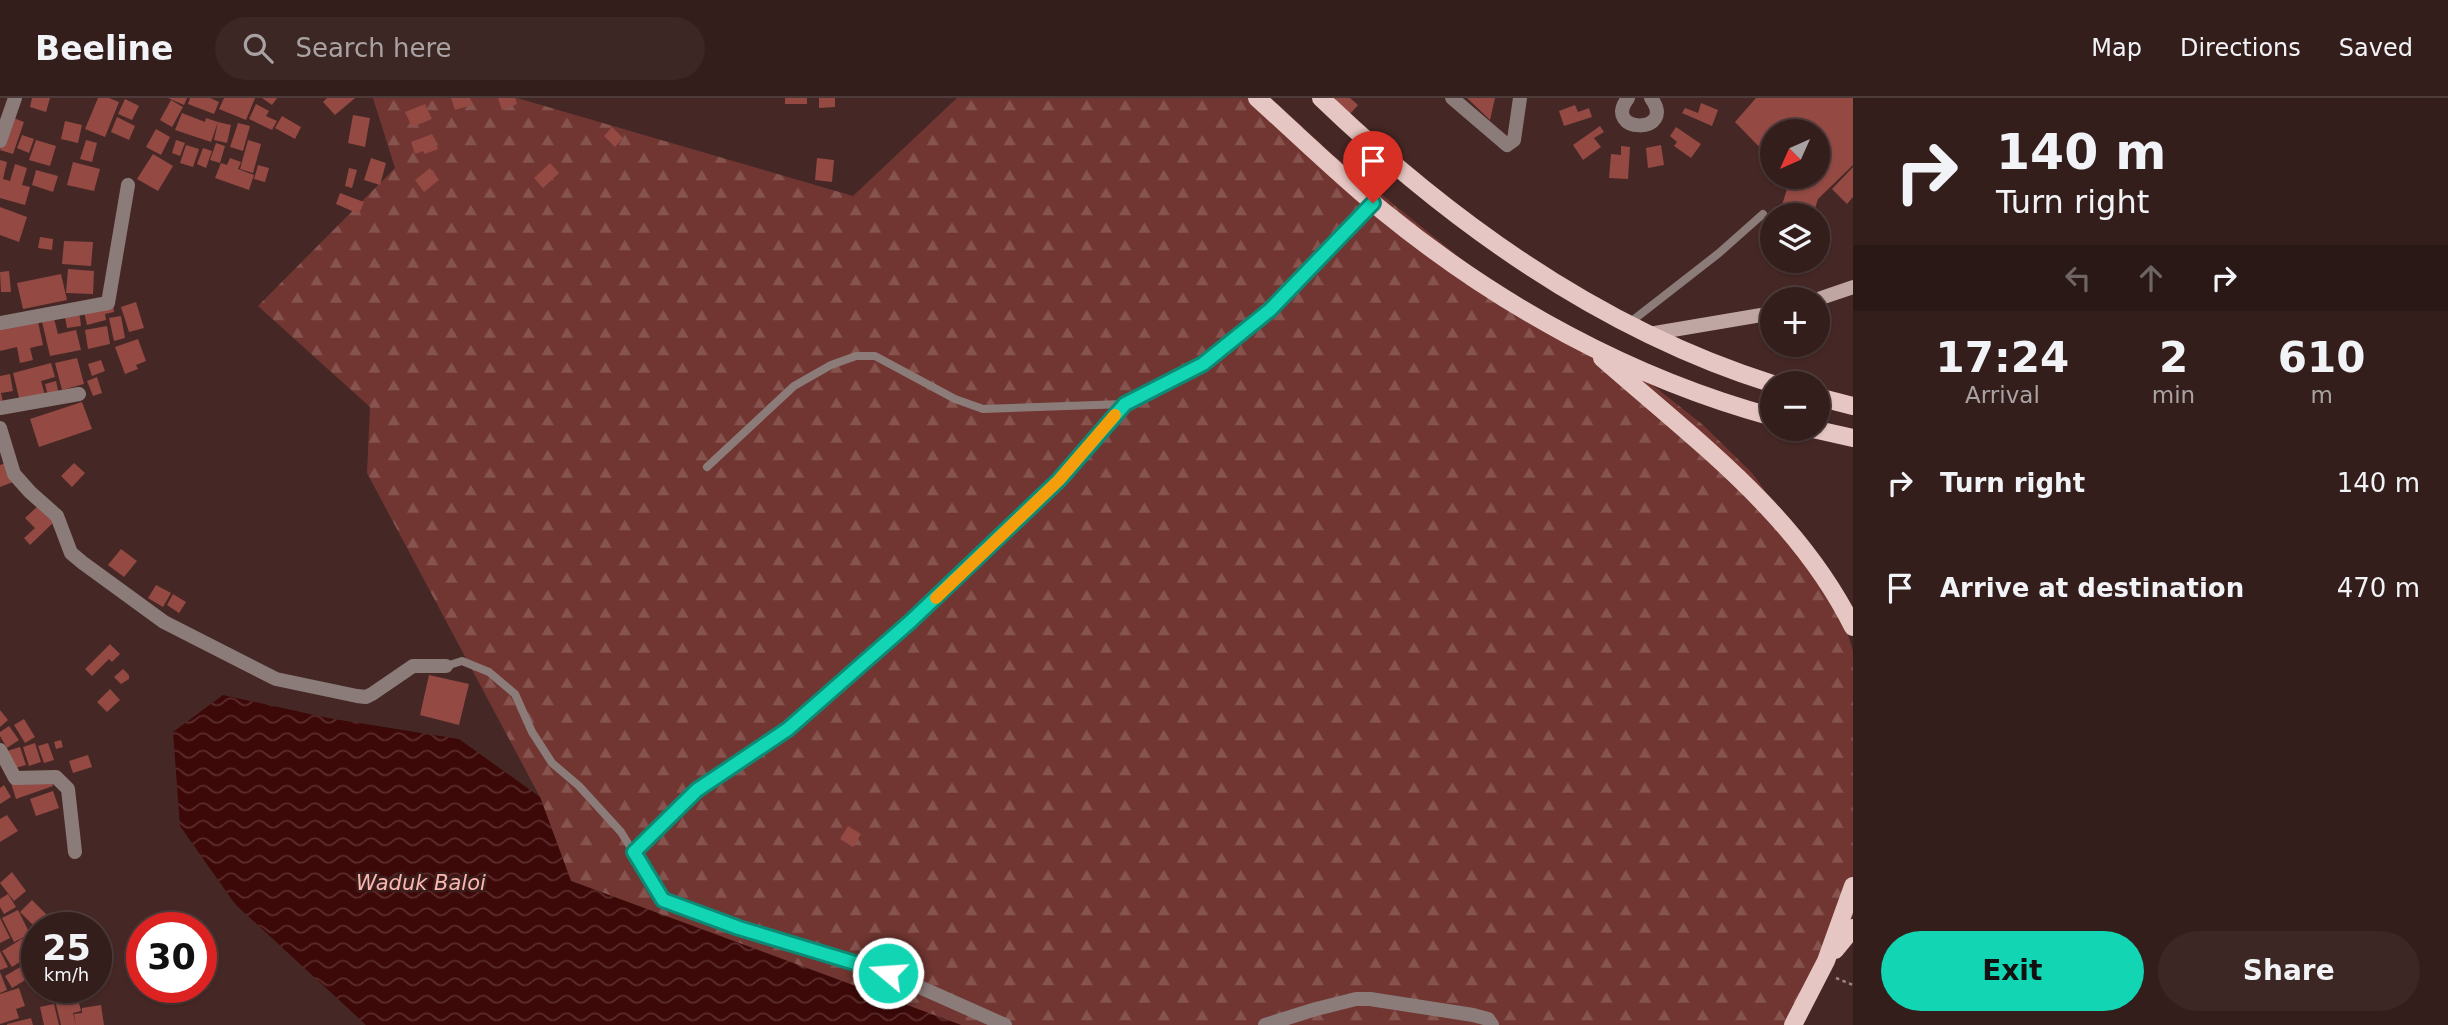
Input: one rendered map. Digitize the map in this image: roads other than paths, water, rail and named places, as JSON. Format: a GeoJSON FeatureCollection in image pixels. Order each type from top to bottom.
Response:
{"type":"FeatureCollection","features":[{"type":"Feature","properties":{"kind":"main road"},"geometry":{"type":"LineString","coordinates":[[1257,98],[1373,203],[1493,291],[1591,348],[1705,396],[1760,414]]}},
{"type":"Feature","properties":{"kind":"main road"},"geometry":{"type":"LineString","coordinates":[[1321,98],[1377,149],[1500,247],[1577,296],[1628,324],[1719,366],[1760,380]]}},
{"type":"Feature","properties":{"kind":"main road"},"geometry":{"type":"LineString","coordinates":[[1591,348],[1704,444],[1784,524],[1825,577],[1853,627]]}},
{"type":"Feature","properties":{"kind":"main road"},"geometry":{"type":"LineString","coordinates":[[1830,400],[1853,406]]}},
{"type":"Feature","properties":{"kind":"main road"},"geometry":{"type":"LineString","coordinates":[[1830,433],[1853,438]]}},
{"type":"Feature","properties":{"kind":"main road"},"geometry":{"type":"LineString","coordinates":[[1793,1025],[1823,966],[1853,886]]}},
{"type":"Feature","properties":{"kind":"main road"},"geometry":{"type":"LineString","coordinates":[[1823,966],[1853,928]]}},
{"type":"Feature","properties":{"kind":"street"},"geometry":{"type":"LineString","coordinates":[[1452,98],[1507,145],[1514,139],[1520,98]]}},
{"type":"Feature","properties":{"kind":"street"},"geometry":{"type":"LineString","coordinates":[[1628,98],[1623,107],[1625,118],[1638,127],[1648,124],[1655,116],[1656,105],[1651,98]]}},
{"type":"Feature","properties":{"kind":"street"},"geometry":{"type":"LineString","coordinates":[[0,141],[9,101]]}},
{"type":"Feature","properties":{"kind":"street"},"geometry":{"type":"LineString","coordinates":[[0,323],[108,303],[128,185]]}},
{"type":"Feature","properties":{"kind":"street"},"geometry":{"type":"LineString","coordinates":[[1830,295],[1853,287]]}},
{"type":"Feature","properties":{"kind":"street"},"geometry":{"type":"LineString","coordinates":[[1648,334],[1760,315]]}},
{"type":"Feature","properties":{"kind":"street"},"geometry":{"type":"LineString","coordinates":[[0,408],[79,394]]}},
{"type":"Feature","properties":{"kind":"street"},"geometry":{"type":"LineString","coordinates":[[0,428],[15,474],[30,492],[57,516],[71,553],[163,622],[276,679],[357,696],[366,697],[372,694],[413,666],[446,666]]}},
{"type":"Feature","properties":{"kind":"street"},"geometry":{"type":"LineString","coordinates":[[0,750],[15,778],[56,777],[68,789],[75,852]]}},
{"type":"Feature","properties":{"kind":"street"},"geometry":{"type":"LineString","coordinates":[[786,942],[888,973],[1005,1025]]}},
{"type":"Feature","properties":{"kind":"street"},"geometry":{"type":"LineString","coordinates":[[1265,1025],[1342,1002],[1370,999],[1473,1015],[1488,1019],[1492,1025]]}},
{"type":"Feature","properties":{"kind":"lane"},"geometry":{"type":"LineString","coordinates":[[634,852],[697,790],[788,729],[911,621],[1059,480],[1125,404],[1203,364],[1270,310],[1373,203]]}},
{"type":"Feature","properties":{"kind":"lane"},"geometry":{"type":"LineString","coordinates":[[1628,324],[1760,218]]}},
{"type":"Feature","properties":{"kind":"lane"},"geometry":{"type":"LineString","coordinates":[[707,467],[794,386],[831,365],[856,356],[874,356],[956,400],[983,409],[1125,404]]}},
{"type":"Feature","properties":{"kind":"lane"},"geometry":{"type":"LineString","coordinates":[[446,666],[461,661],[489,672],[515,694],[532,732],[552,763],[579,786],[621,832],[663,900],[786,942]]}},
{"type":"Feature","properties":{"kind":"water","name":"Waduk Baloi"},"geometry":{"type":"Polygon","coordinates":[[[223,695],[328,718],[459,739],[540,797],[571,881],[961,1025],[366,1025],[235,904],[180,826],[173,732],[223,695]]]}}]}
